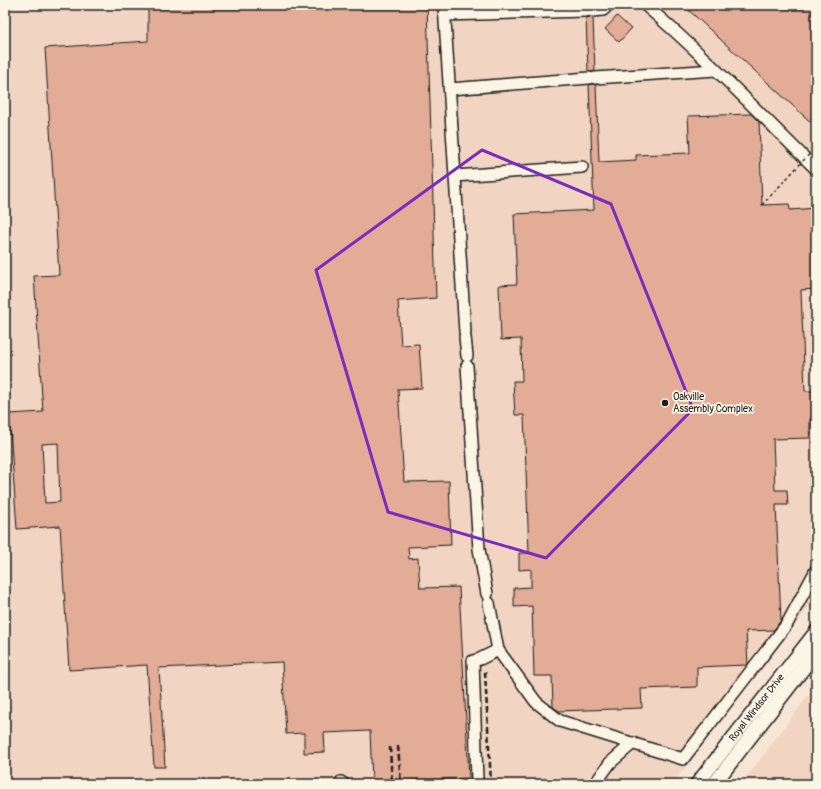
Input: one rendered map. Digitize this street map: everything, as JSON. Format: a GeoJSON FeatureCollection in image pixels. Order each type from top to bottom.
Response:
{"type":"FeatureCollection","features":[{"type":"Feature","properties":{"kind":"main road","name":"Royal Windsor Drive"},"geometry":{"type":"LineString","coordinates":[[697,784],[816,632]]}},
{"type":"Feature","properties":{"kind":"main road","name":"Royal Windsor Drive"},"geometry":{"type":"LineString","coordinates":[[714,784],[816,652]]}},
{"type":"Feature","properties":{"kind":"lane"},"geometry":{"type":"LineString","coordinates":[[608,5],[603,10],[589,11],[444,10],[479,549],[498,650],[536,702],[560,721],[684,759],[787,624],[816,570]]}},
{"type":"Feature","properties":{"kind":"lane"},"geometry":{"type":"LineString","coordinates":[[646,5],[716,70],[816,169]]}},
{"type":"Feature","properties":{"kind":"lane"},"geometry":{"type":"LineString","coordinates":[[450,89],[716,70]]}},
{"type":"Feature","properties":{"kind":"lane"},"geometry":{"type":"LineString","coordinates":[[455,176],[582,167]]}},
{"type":"Feature","properties":{"kind":"lane"},"geometry":{"type":"LineString","coordinates":[[476,784],[473,661],[498,650]]}},
{"type":"Feature","properties":{"kind":"lane"},"geometry":{"type":"LineString","coordinates":[[595,784],[610,763],[633,743]]}},
{"type":"Feature","properties":{"kind":"path"},"geometry":{"type":"LineString","coordinates":[[762,205],[816,147]]}},
{"type":"Feature","properties":{"kind":"highlighted area"},"geometry":{"type":"Polygon","coordinates":[[[482,150],[611,204],[693,409],[546,558],[388,512],[316,270],[482,150]]]}},
{"type":"Feature","properties":{"kind":"shaded area"},"geometry":{"type":"Polygon","coordinates":[[[5,5],[816,5],[816,598],[672,784],[5,784],[5,5]]]}},
{"type":"Feature","properties":{"kind":"shaded area"},"geometry":{"type":"Polygon","coordinates":[[[816,685],[816,784],[741,784],[759,761],[816,685]]]}},
{"type":"Feature","properties":{"kind":"building"},"geometry":{"type":"Polygon","coordinates":[[[148,5],[427,5],[436,298],[398,301],[401,345],[419,344],[422,388],[398,389],[404,482],[449,481],[451,545],[408,547],[409,559],[418,558],[420,588],[459,587],[469,778],[372,782],[370,731],[324,733],[325,752],[304,753],[304,733],[286,734],[282,662],[159,668],[165,767],[154,767],[147,665],[69,670],[60,526],[17,529],[9,414],[43,412],[34,276],[59,275],[45,48],[148,41],[148,5]],[[58,443],[42,444],[45,503],[60,502],[58,443]]]}},
{"type":"Feature","properties":{"kind":"building"},"geometry":{"type":"Polygon","coordinates":[[[683,5],[816,5],[816,127],[683,5]]]}},
{"type":"Feature","properties":{"kind":"building"},"geometry":{"type":"Polygon","coordinates":[[[617,16],[631,29],[619,42],[605,29],[617,16]]]}},
{"type":"Feature","properties":{"kind":"building"},"geometry":{"type":"Polygon","coordinates":[[[586,18],[593,18],[595,71],[592,72],[588,71],[586,18]]]}},
{"type":"Feature","properties":{"kind":"building","name":"Oakville Assembly Complex"},"geometry":{"type":"Polygon","coordinates":[[[589,85],[596,85],[599,162],[636,160],[636,155],[690,153],[688,116],[751,114],[759,122],[762,205],[789,204],[790,210],[816,208],[816,289],[801,290],[805,391],[816,391],[816,419],[810,419],[810,438],[773,439],[775,490],[787,490],[788,505],[776,505],[781,620],[774,630],[746,631],[748,664],[697,667],[697,687],[641,689],[642,708],[559,711],[553,707],[552,676],[534,676],[532,606],[514,607],[514,588],[531,587],[531,569],[519,570],[519,553],[529,553],[524,415],[515,415],[513,381],[522,381],[521,339],[501,340],[499,285],[517,284],[514,214],[594,210],[589,85]]]}},
{"type":"Feature","properties":{"kind":"railway"},"geometry":{"type":"LineString","coordinates":[[485,672],[491,784]]}},
{"type":"Feature","properties":{"kind":"railway"},"geometry":{"type":"LineString","coordinates":[[398,746],[401,784]]}},
{"type":"Feature","properties":{"kind":"railway"},"geometry":{"type":"LineString","coordinates":[[390,747],[392,784]]}},
{"type":"Feature","properties":{"kind":"place","name":"Oakville Assembly Complex"},"geometry":{"type":"Point","coordinates":[665,403]}}]}
